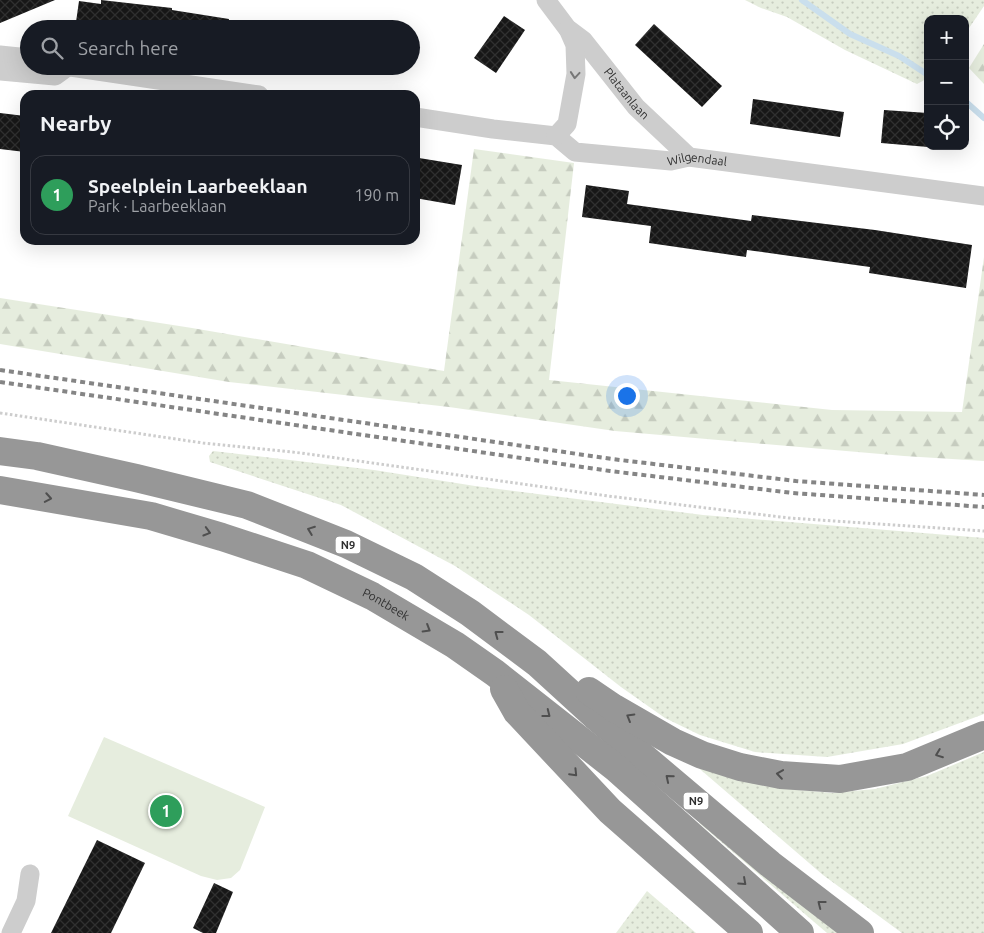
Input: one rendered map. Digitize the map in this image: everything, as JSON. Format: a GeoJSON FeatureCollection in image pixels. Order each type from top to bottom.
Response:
{"type":"FeatureCollection","features":[{"type":"Feature","properties":{"kind":"highway","name":"N9"},"geometry":{"type":"LineString","coordinates":[[0,451],[55,460],[247,505],[346,544],[414,577],[470,613],[537,663],[595,716],[770,864],[860,933]]}},
{"type":"Feature","properties":{"kind":"highway","name":"Pontbeek"},"geometry":{"type":"LineString","coordinates":[[0,490],[151,516],[307,565],[372,596],[455,645],[495,673],[617,769],[800,933]]}},
{"type":"Feature","properties":{"kind":"highway"},"geometry":{"type":"LineString","coordinates":[[537,663],[573,680],[614,708],[688,749],[740,767],[781,775],[840,779],[907,767],[984,735]]}},
{"type":"Feature","properties":{"kind":"highway"},"geometry":{"type":"LineString","coordinates":[[495,673],[516,712],[610,811],[749,933]]}},
{"type":"Feature","properties":{"kind":"street","name":"Plataanlaan"},"geometry":{"type":"LineString","coordinates":[[546,0],[567,28],[575,45],[576,74],[566,124],[556,136]]}},
{"type":"Feature","properties":{"kind":"street","name":"Plataanlaan"},"geometry":{"type":"LineString","coordinates":[[567,28],[583,40],[636,107],[689,157]]}},
{"type":"Feature","properties":{"kind":"street"},"geometry":{"type":"LineString","coordinates":[[0,55],[20,57]]}},
{"type":"Feature","properties":{"kind":"street"},"geometry":{"type":"LineString","coordinates":[[0,71],[20,73]]}},
{"type":"Feature","properties":{"kind":"street"},"geometry":{"type":"LineString","coordinates":[[44,75],[56,75]]}},
{"type":"Feature","properties":{"kind":"street"},"geometry":{"type":"LineString","coordinates":[[120,75],[224,90]]}},
{"type":"Feature","properties":{"kind":"street"},"geometry":{"type":"LineString","coordinates":[[420,118],[556,136]]}},
{"type":"Feature","properties":{"kind":"street","name":"Wilgendaal"},"geometry":{"type":"LineString","coordinates":[[556,136],[575,152],[671,160],[689,157],[984,196]]}},
{"type":"Feature","properties":{"kind":"street"},"geometry":{"type":"LineString","coordinates":[[11,933],[26,901],[30,874]]}},
{"type":"Feature","properties":{"kind":"path"},"geometry":{"type":"LineString","coordinates":[[0,412],[203,443],[301,454],[608,496],[789,518],[984,531]]}},
{"type":"Feature","properties":{"kind":"green space"},"geometry":{"type":"Polygon","coordinates":[[[745,0],[984,0],[984,6],[969,28],[969,15],[924,15],[924,80],[917,84],[845,50],[787,17],[745,0]]]}},
{"type":"Feature","properties":{"kind":"green space"},"geometry":{"type":"Polygon","coordinates":[[[984,44],[984,84],[969,68],[984,44]]]}},
{"type":"Feature","properties":{"kind":"green space"},"geometry":{"type":"Polygon","coordinates":[[[474,149],[574,163],[549,380],[832,410],[962,412],[984,257],[984,461],[615,431],[449,407],[229,382],[0,344],[0,298],[192,328],[444,371],[474,149]]]}},
{"type":"Feature","properties":{"kind":"green space"},"geometry":{"type":"Polygon","coordinates":[[[213,451],[374,470],[475,486],[703,515],[984,538],[984,714],[903,744],[827,757],[755,752],[700,735],[665,718],[621,687],[529,615],[455,566],[341,505],[210,462],[209,456],[213,451]]]}},
{"type":"Feature","properties":{"kind":"green space"},"geometry":{"type":"Polygon","coordinates":[[[104,737],[265,807],[240,870],[231,878],[217,880],[201,876],[68,816],[104,737]]]}},
{"type":"Feature","properties":{"kind":"green space"},"geometry":{"type":"Polygon","coordinates":[[[984,752],[984,933],[902,933],[823,875],[694,764],[721,773],[799,790],[832,793],[875,789],[927,776],[984,752]]]}},
{"type":"Feature","properties":{"kind":"green space"},"geometry":{"type":"Polygon","coordinates":[[[702,819],[844,933],[827,933],[699,823],[702,819]]]}},
{"type":"Feature","properties":{"kind":"green space"},"geometry":{"type":"Polygon","coordinates":[[[647,891],[696,933],[616,933],[647,891]]]}},
{"type":"Feature","properties":{"kind":"building"},"geometry":{"type":"Polygon","coordinates":[[[0,0],[55,0],[0,23],[0,0]]]}},
{"type":"Feature","properties":{"kind":"building"},"geometry":{"type":"Polygon","coordinates":[[[101,0],[172,8],[172,10],[229,20],[76,20],[79,1],[101,4],[101,0]]]}},
{"type":"Feature","properties":{"kind":"building"},"geometry":{"type":"Polygon","coordinates":[[[504,16],[525,30],[496,73],[474,58],[504,16]]]}},
{"type":"Feature","properties":{"kind":"building"},"geometry":{"type":"Polygon","coordinates":[[[654,24],[722,86],[702,107],[635,45],[654,24]]]}},
{"type":"Feature","properties":{"kind":"building"},"geometry":{"type":"Polygon","coordinates":[[[753,99],[844,112],[840,137],[750,124],[753,99]]]}},
{"type":"Feature","properties":{"kind":"building"},"geometry":{"type":"Polygon","coordinates":[[[884,110],[924,113],[924,147],[881,143],[884,110]]]}},
{"type":"Feature","properties":{"kind":"building"},"geometry":{"type":"Polygon","coordinates":[[[0,113],[20,115],[20,151],[0,149],[0,113]]]}},
{"type":"Feature","properties":{"kind":"building"},"geometry":{"type":"Polygon","coordinates":[[[420,158],[462,165],[455,205],[420,199],[420,158]]]}},
{"type":"Feature","properties":{"kind":"building"},"geometry":{"type":"Polygon","coordinates":[[[586,185],[629,191],[627,204],[751,221],[752,215],[875,230],[972,245],[966,288],[869,273],[870,267],[747,250],[746,257],[649,243],[651,226],[582,217],[586,185]]]}},
{"type":"Feature","properties":{"kind":"building"},"geometry":{"type":"Polygon","coordinates":[[[97,840],[145,863],[111,933],[51,933],[97,840]]]}},
{"type":"Feature","properties":{"kind":"building"},"geometry":{"type":"Polygon","coordinates":[[[214,883],[233,892],[216,933],[203,933],[193,928],[214,883]]]}},
{"type":"Feature","properties":{"kind":"waterway"},"geometry":{"type":"LineString","coordinates":[[802,0],[850,34],[899,56],[924,72]]}},
{"type":"Feature","properties":{"kind":"waterway"},"geometry":{"type":"LineString","coordinates":[[969,105],[984,118]]}},
{"type":"Feature","properties":{"kind":"railway"},"geometry":{"type":"LineString","coordinates":[[0,370],[612,459],[796,481],[984,495]]}},
{"type":"Feature","properties":{"kind":"railway"},"geometry":{"type":"LineString","coordinates":[[0,382],[610,471],[793,493],[984,507]]}},
{"type":"Feature","properties":{"kind":"place","name":"Speelplein Laarbeeklaan"},"geometry":{"type":"Point","coordinates":[166,811]}}]}
